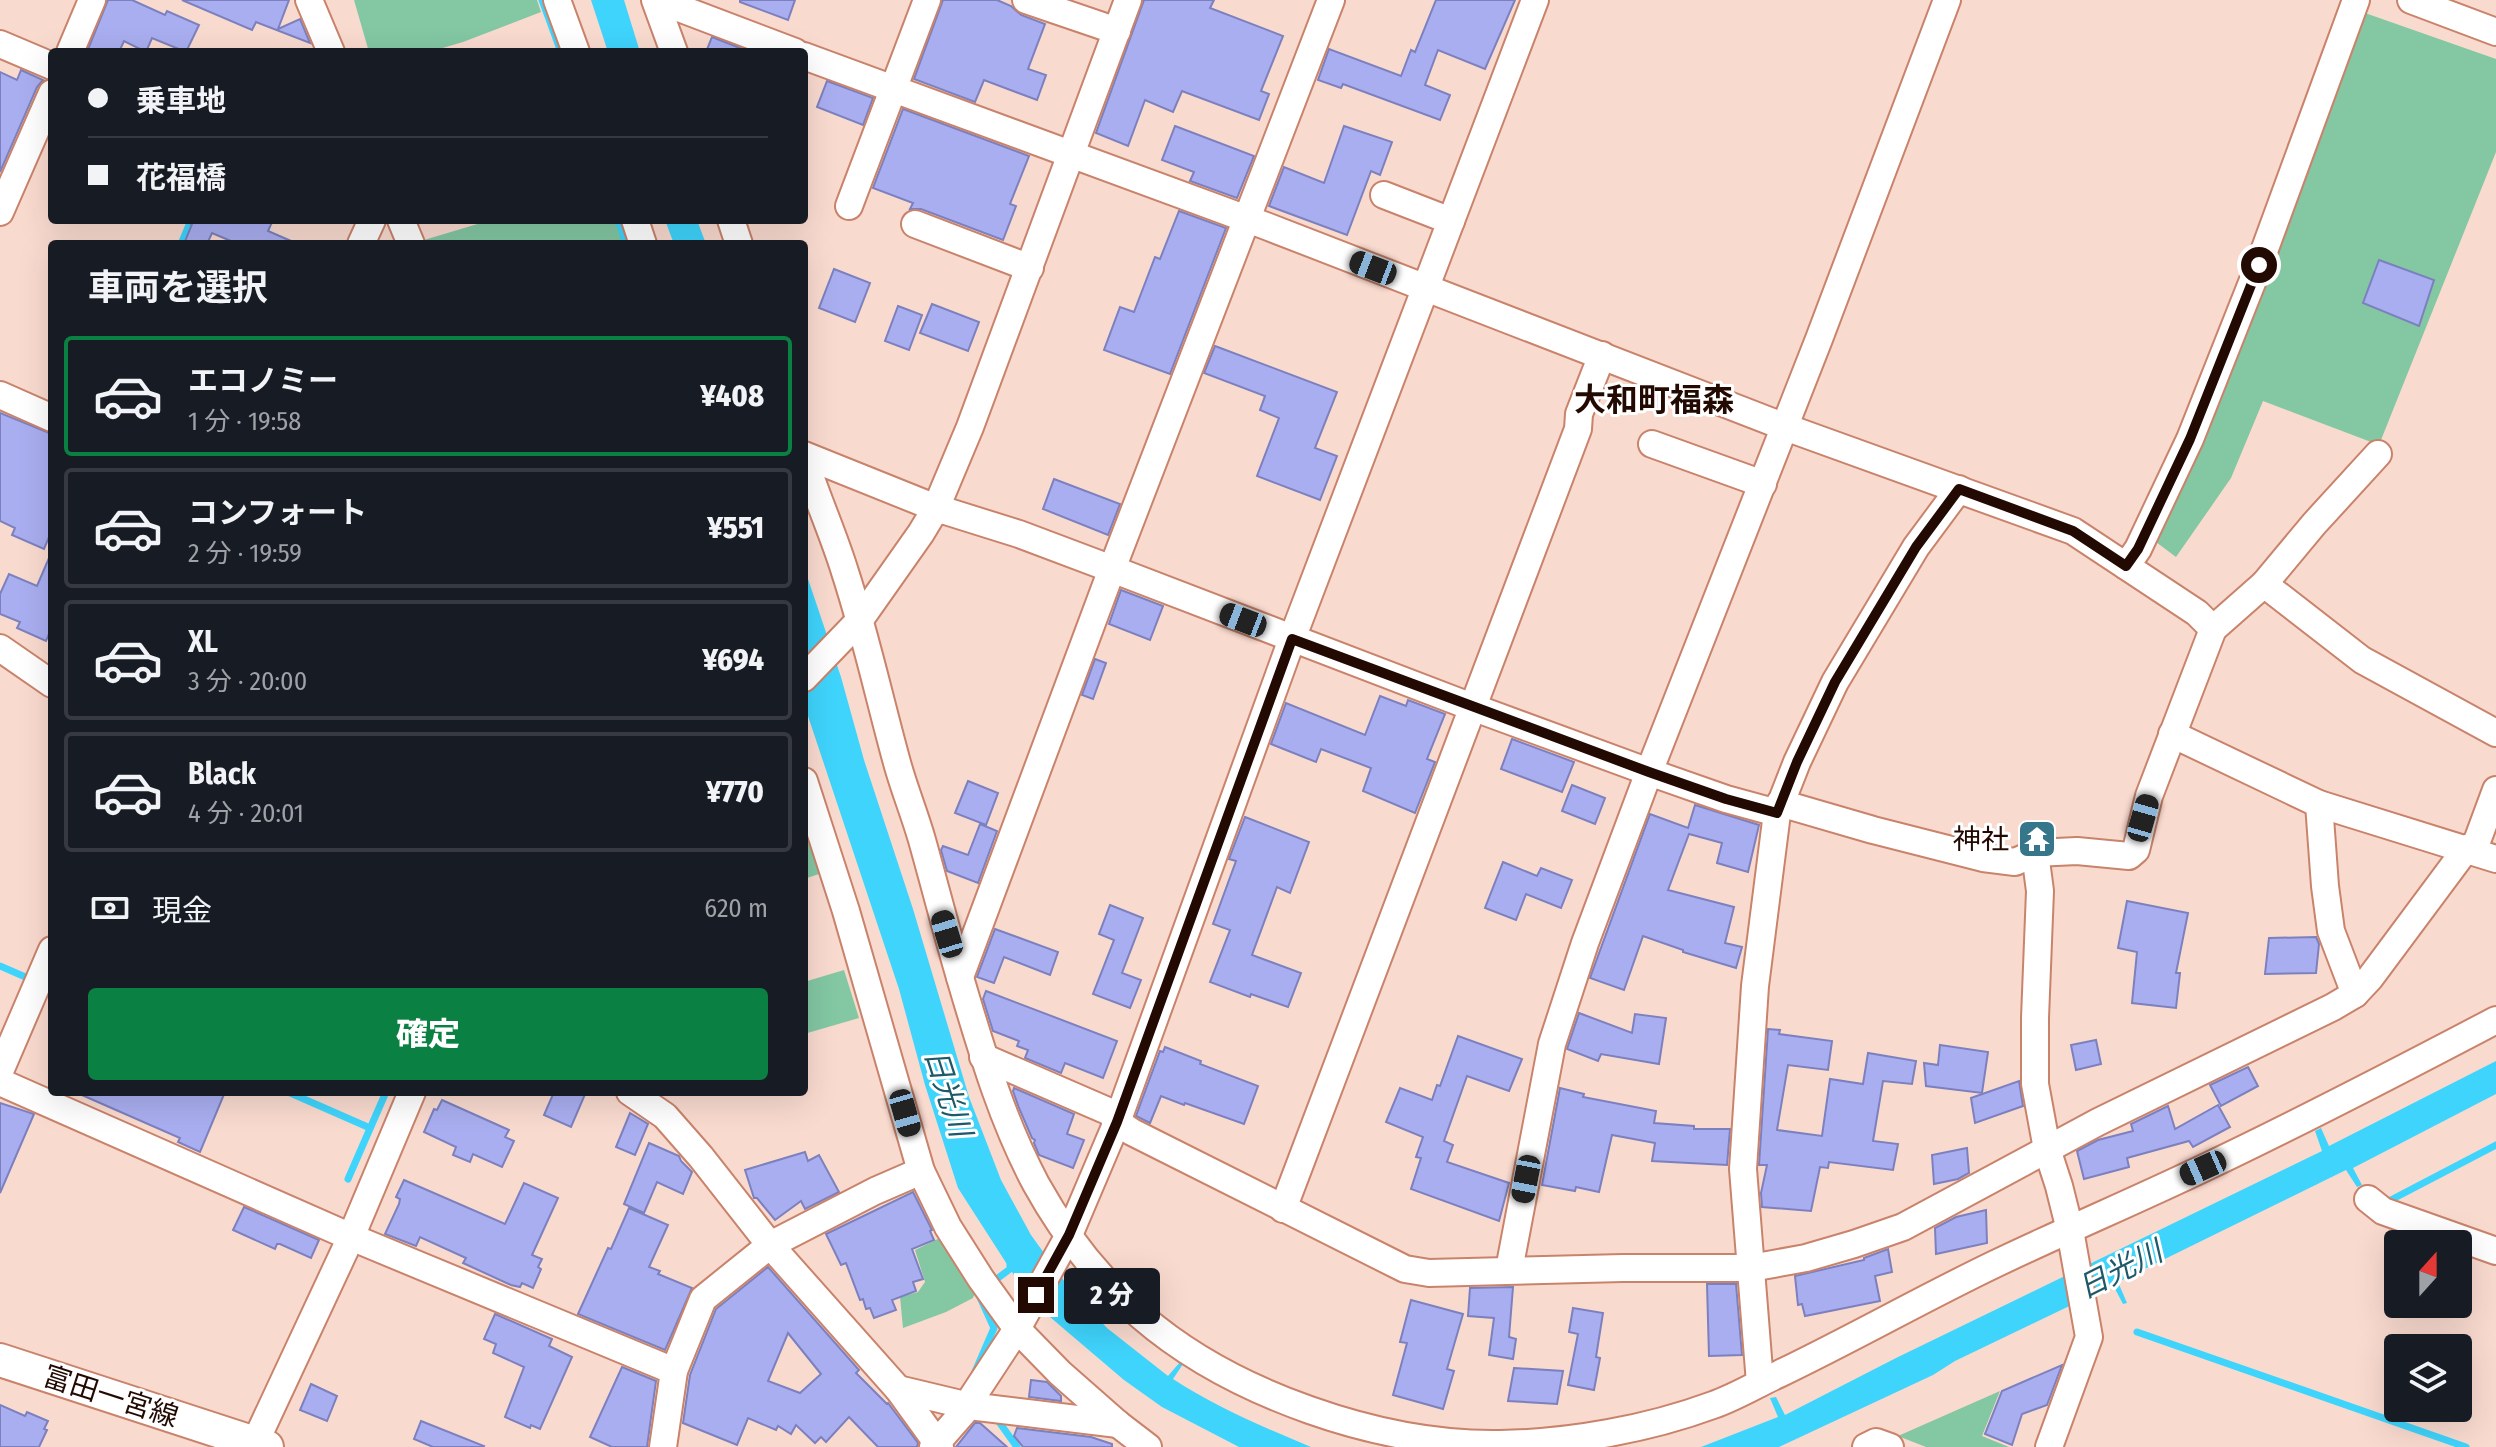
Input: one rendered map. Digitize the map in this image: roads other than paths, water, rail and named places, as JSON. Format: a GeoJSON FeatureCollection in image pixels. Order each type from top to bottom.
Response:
{"type":"FeatureCollection","features":[{"type":"Feature","properties":{"kind":"main road","name":"富田一宮線"},"geometry":{"type":"LineString","coordinates":[[0,1360],[258,1446]]}},
{"type":"Feature","properties":{"kind":"street"},"geometry":{"type":"LineString","coordinates":[[72,48],[92,0]]}},
{"type":"Feature","properties":{"kind":"street"},"geometry":{"type":"LineString","coordinates":[[309,0],[329,48]]}},
{"type":"Feature","properties":{"kind":"street"},"geometry":{"type":"LineString","coordinates":[[557,0],[575,48]]}},
{"type":"Feature","properties":{"kind":"street"},"geometry":{"type":"LineString","coordinates":[[673,48],[657,0],[721,11],[788,48]]}},
{"type":"Feature","properties":{"kind":"street"},"geometry":{"type":"LineString","coordinates":[[849,206],[927,0]]}},
{"type":"Feature","properties":{"kind":"street"},"geometry":{"type":"LineString","coordinates":[[1026,0],[1117,31]]}},
{"type":"Feature","properties":{"kind":"street"},"geometry":{"type":"LineString","coordinates":[[808,674],[859,621],[936,508],[970,427],[1128,0]]}},
{"type":"Feature","properties":{"kind":"street"},"geometry":{"type":"LineString","coordinates":[[960,977],[1112,569],[1331,0]]}},
{"type":"Feature","properties":{"kind":"street"},"geometry":{"type":"LineString","coordinates":[[640,1096],[660,1104],[770,1245],[898,1389],[937,1445],[969,1406],[1019,1326],[1067,1238],[1117,1122],[1292,639],[1535,0]]}},
{"type":"Feature","properties":{"kind":"street"},"geometry":{"type":"LineString","coordinates":[[1509,1270],[1552,1044],[1585,943],[1947,0]]}},
{"type":"Feature","properties":{"kind":"street"},"geometry":{"type":"LineString","coordinates":[[2126,566],[2138,549],[2190,439],[2259,265],[2356,0]]}},
{"type":"Feature","properties":{"kind":"street"},"geometry":{"type":"LineString","coordinates":[[2411,0],[2496,32]]}},
{"type":"Feature","properties":{"kind":"street"},"geometry":{"type":"LineString","coordinates":[[0,44],[48,64]]}},
{"type":"Feature","properties":{"kind":"street"},"geometry":{"type":"LineString","coordinates":[[808,58],[1248,220],[1785,427],[2073,531],[2197,613],[2213,629]]}},
{"type":"Feature","properties":{"kind":"street"},"geometry":{"type":"LineString","coordinates":[[0,212],[48,102]]}},
{"type":"Feature","properties":{"kind":"street"},"geometry":{"type":"LineString","coordinates":[[1384,195],[1451,221]]}},
{"type":"Feature","properties":{"kind":"street"},"geometry":{"type":"LineString","coordinates":[[915,224],[1030,268]]}},
{"type":"Feature","properties":{"kind":"street"},"geometry":{"type":"LineString","coordinates":[[1283,1209],[1578,429],[1579,414],[1602,355]]}},
{"type":"Feature","properties":{"kind":"street"},"geometry":{"type":"LineString","coordinates":[[0,395],[48,416]]}},
{"type":"Feature","properties":{"kind":"street"},"geometry":{"type":"LineString","coordinates":[[1652,444],[1763,484]]}},
{"type":"Feature","properties":{"kind":"street"},"geometry":{"type":"LineString","coordinates":[[808,458],[936,508],[1019,534],[1472,707],[1726,799],[1778,808],[1983,858],[2015,862],[2035,853],[2077,851],[2129,856],[2136,850],[2149,796],[2213,629],[2264,584],[2378,454]]}},
{"type":"Feature","properties":{"kind":"street"},"geometry":{"type":"LineString","coordinates":[[808,467],[845,570],[897,764],[920,833],[983,1057],[1011,1135],[1039,1189],[1067,1238],[1138,1312],[1199,1356],[1287,1401],[1331,1418],[1377,1430],[1453,1442],[1499,1444],[1620,1431],[1716,1404],[1852,1339],[1994,1265],[2338,1103],[2496,1020]]}},
{"type":"Feature","properties":{"kind":"street"},"geometry":{"type":"LineString","coordinates":[[1760,1383],[1744,1155],[1755,986],[1778,808],[1835,682],[1916,547],[1959,489]]}},
{"type":"Feature","properties":{"kind":"street"},"geometry":{"type":"LineString","coordinates":[[2264,584],[2362,660],[2496,733]]}},
{"type":"Feature","properties":{"kind":"street"},"geometry":{"type":"LineString","coordinates":[[0,648],[48,681]]}},
{"type":"Feature","properties":{"kind":"street"},"geometry":{"type":"LineString","coordinates":[[2172,734],[2319,804],[2496,859]]}},
{"type":"Feature","properties":{"kind":"street"},"geometry":{"type":"LineString","coordinates":[[983,1057],[1110,1112],[1117,1122],[1143,1138],[1405,1269],[1429,1273],[1751,1268],[1806,1258],[1903,1227],[2047,1149],[2355,994],[2466,849],[2476,844],[2496,790]]}},
{"type":"Feature","properties":{"kind":"street"},"geometry":{"type":"LineString","coordinates":[[808,793],[846,911],[921,1171],[948,1227],[981,1279],[1060,1373],[1148,1447]]}},
{"type":"Feature","properties":{"kind":"street"},"geometry":{"type":"LineString","coordinates":[[2319,804],[2331,931],[2355,994]]}},
{"type":"Feature","properties":{"kind":"street"},"geometry":{"type":"LineString","coordinates":[[2035,853],[2040,891],[2035,1084],[2047,1149],[2070,1230],[2089,1337],[2049,1447]]}},
{"type":"Feature","properties":{"kind":"street"},"geometry":{"type":"LineString","coordinates":[[0,1071],[48,959]]}},
{"type":"Feature","properties":{"kind":"street"},"geometry":{"type":"LineString","coordinates":[[0,1082],[351,1237],[674,1371]]}},
{"type":"Feature","properties":{"kind":"street"},"geometry":{"type":"LineString","coordinates":[[258,1446],[410,1096]]}},
{"type":"Feature","properties":{"kind":"street"},"geometry":{"type":"LineString","coordinates":[[663,1447],[674,1371],[703,1299],[770,1245],[921,1171]]}},
{"type":"Feature","properties":{"kind":"street"},"geometry":{"type":"LineString","coordinates":[[2368,1199],[2383,1211],[2496,1251]]}},
{"type":"Feature","properties":{"kind":"street"},"geometry":{"type":"LineString","coordinates":[[898,1389],[969,1406],[1118,1424]]}},
{"type":"Feature","properties":{"kind":"street"},"geometry":{"type":"LineString","coordinates":[[1866,1447],[1876,1442],[1890,1447]]}},
{"type":"Feature","properties":{"kind":"water"},"geometry":{"type":"Polygon","coordinates":[[[591,0],[624,0],[639,48],[607,48],[591,0]]]}},
{"type":"Feature","properties":{"kind":"water"},"geometry":{"type":"Polygon","coordinates":[[[666,224],[698,224],[704,240],[672,240],[666,224]]]}},
{"type":"Feature","properties":{"kind":"water","name":"日光川"},"geometry":{"type":"Polygon","coordinates":[[[808,579],[841,677],[969,1097],[1001,1180],[1031,1235],[1070,1289],[1107,1328],[1168,1376],[1181,1361],[1183,1364],[1173,1379],[1223,1408],[1311,1447],[1239,1447],[1162,1407],[1124,1380],[1030,1300],[958,1188],[899,989],[808,716],[808,579]]]}},
{"type":"Feature","properties":{"kind":"water","name":"日光川"},"geometry":{"type":"Polygon","coordinates":[[[2496,1061],[2496,1094],[2353,1168],[2362,1185],[2357,1187],[2346,1170],[2118,1282],[2127,1303],[2123,1304],[2113,1285],[1955,1361],[1933,1375],[1779,1447],[1701,1447],[1778,1417],[1770,1398],[1776,1397],[1785,1415],[2322,1151],[2315,1131],[2321,1128],[2329,1146],[2496,1061]]]}},
{"type":"Feature","properties":{"kind":"waterway"},"geometry":{"type":"LineString","coordinates":[[542,0],[560,48]]}},
{"type":"Feature","properties":{"kind":"waterway"},"geometry":{"type":"LineString","coordinates":[[183,240],[189,224]]}},
{"type":"Feature","properties":{"kind":"waterway"},"geometry":{"type":"LineString","coordinates":[[619,224],[625,240]]}},
{"type":"Feature","properties":{"kind":"waterway"},"geometry":{"type":"LineString","coordinates":[[0,966],[30,979]]}},
{"type":"Feature","properties":{"kind":"waterway"},"geometry":{"type":"LineString","coordinates":[[297,1096],[370,1128]]}},
{"type":"Feature","properties":{"kind":"waterway"},"geometry":{"type":"LineString","coordinates":[[348,1179],[384,1096]]}},
{"type":"Feature","properties":{"kind":"waterway"},"geometry":{"type":"LineString","coordinates":[[2385,1203],[2496,1145]]}},
{"type":"Feature","properties":{"kind":"waterway"},"geometry":{"type":"LineString","coordinates":[[998,1278],[1010,1269],[1010,1263]]}},
{"type":"Feature","properties":{"kind":"waterway"},"geometry":{"type":"LineString","coordinates":[[975,1372],[994,1328],[979,1295]]}},
{"type":"Feature","properties":{"kind":"waterway"},"geometry":{"type":"LineString","coordinates":[[2137,1332],[2466,1447]]}},
{"type":"Feature","properties":{"kind":"waterway"},"geometry":{"type":"LineString","coordinates":[[997,1419],[1017,1447]]}},
{"type":"Feature","properties":{"kind":"place","name":"神社"},"geometry":{"type":"Point","coordinates":[2037,839]}},
{"type":"Feature","properties":{"kind":"district","name":"大和町福森"},"geometry":{"type":"Point","coordinates":[1654,400]}}]}
